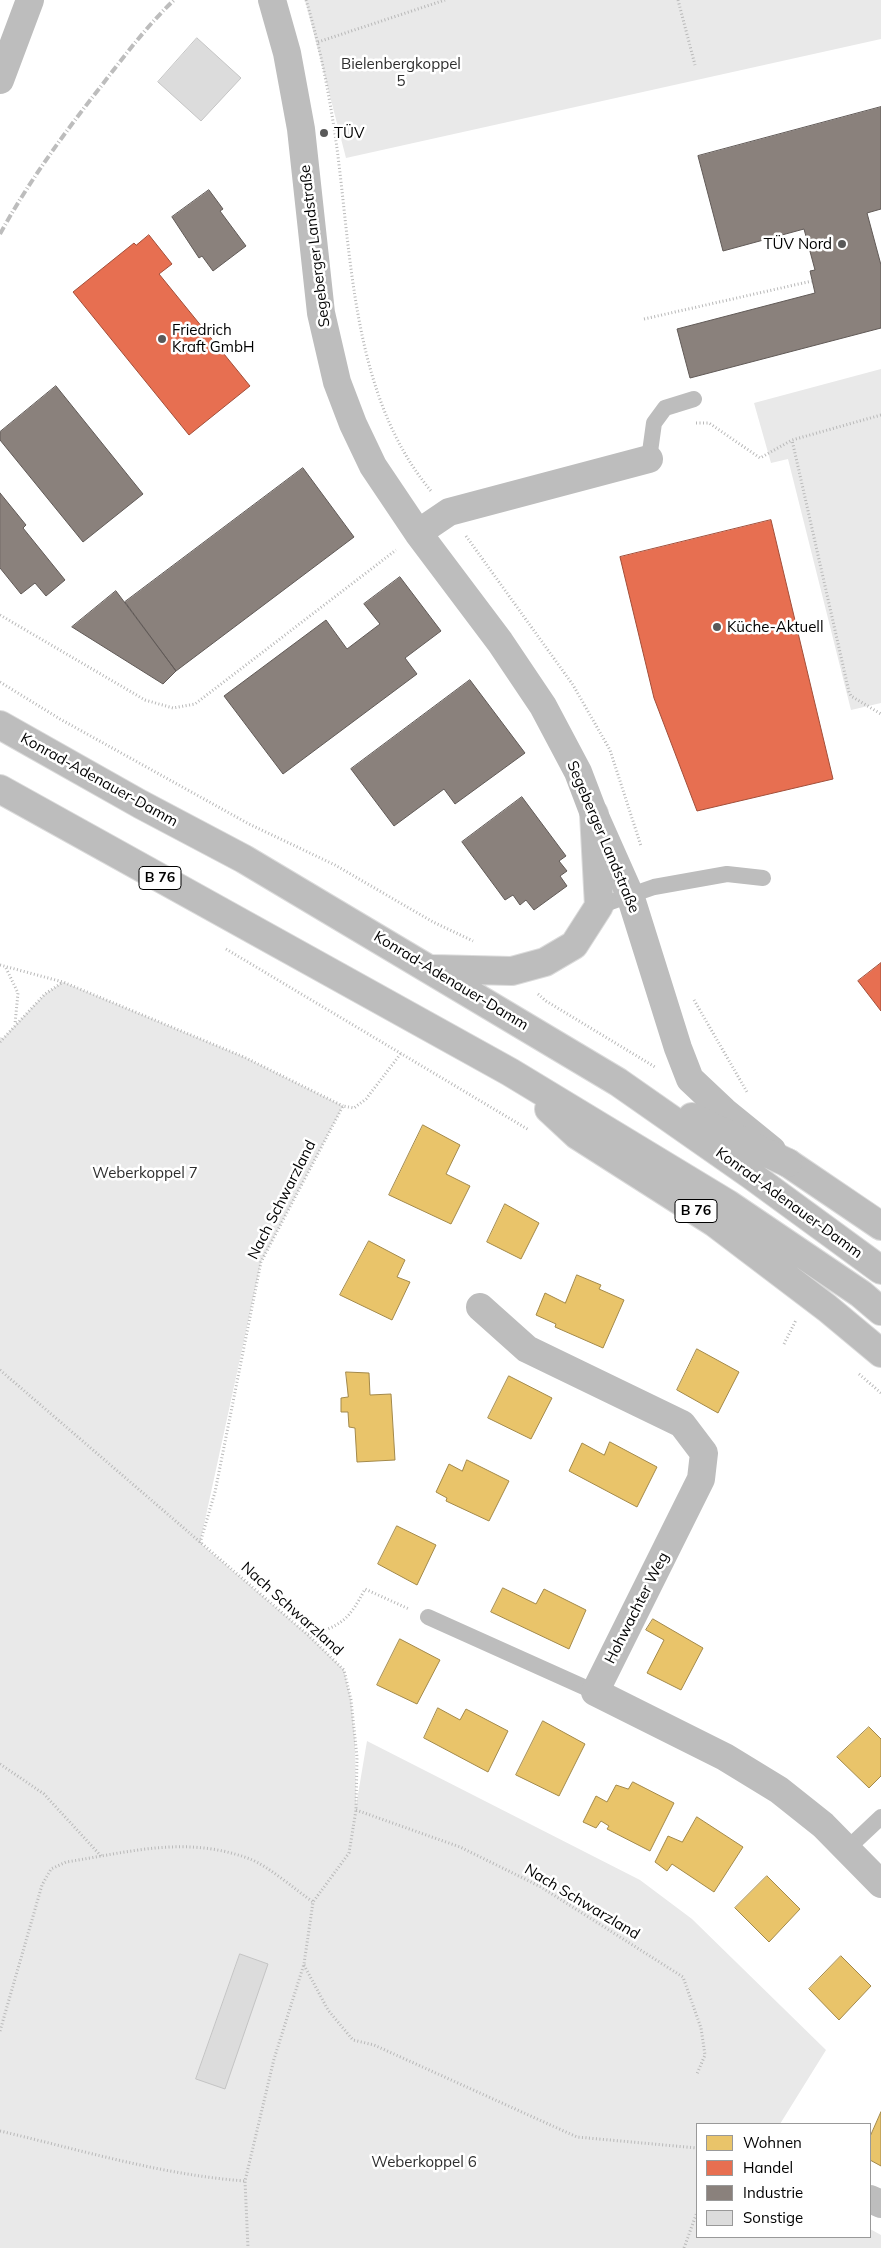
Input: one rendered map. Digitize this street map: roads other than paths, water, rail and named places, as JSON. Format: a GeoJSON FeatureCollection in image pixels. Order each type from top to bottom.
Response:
{"type":"FeatureCollection","features":[{"type":"Feature","properties":{"kind":"main road"},"geometry":{"type":"LineString","coordinates":[[0,80],[30,0]]}},
{"type":"Feature","properties":{"kind":"main road","name":"Segeberger Landstraße"},"geometry":{"type":"LineString","coordinates":[[272,0],[287,53],[301,129],[321,313],[337,382],[353,424],[373,466],[418,533],[500,642],[543,706],[578,772],[594,814],[642,891],[678,1048],[690,1079],[724,1111],[788,1163]]}},
{"type":"Feature","properties":{"kind":"main road"},"geometry":{"type":"LineString","coordinates":[[418,533],[449,512],[649,459]]}},
{"type":"Feature","properties":{"kind":"main road","name":"Konrad-Adenauer-Damm"},"geometry":{"type":"LineString","coordinates":[[0,725],[140,804],[244,859],[618,1082],[751,1175],[881,1270]]}},
{"type":"Feature","properties":{"kind":"main road","name":"B 76"},"geometry":{"type":"LineString","coordinates":[[0,789],[510,1072],[728,1204],[861,1294],[881,1311]]}},
{"type":"Feature","properties":{"kind":"main road"},"geometry":{"type":"LineString","coordinates":[[431,969],[512,971],[545,962],[574,945],[599,906],[594,814]]}},
{"type":"Feature","properties":{"kind":"main road","name":"B 76"},"geometry":{"type":"LineString","coordinates":[[510,1072],[577,1135],[715,1223],[827,1308],[881,1353]]}},
{"type":"Feature","properties":{"kind":"main road"},"geometry":{"type":"LineString","coordinates":[[618,1082],[788,1163],[881,1226]]}},
{"type":"Feature","properties":{"kind":"main road","name":"Hohwachter Weg"},"geometry":{"type":"LineString","coordinates":[[480,1307],[527,1349],[682,1424],[704,1453],[701,1479],[595,1692]]}},
{"type":"Feature","properties":{"kind":"main road"},"geometry":{"type":"LineString","coordinates":[[595,1692],[725,1757],[778,1790],[823,1825],[881,1884]]}},
{"type":"Feature","properties":{"kind":"lane"},"geometry":{"type":"LineString","coordinates":[[649,459],[654,423],[665,408],[694,400]]}},
{"type":"Feature","properties":{"kind":"lane"},"geometry":{"type":"LineString","coordinates":[[599,906],[642,891],[727,874],[763,878]]}},
{"type":"Feature","properties":{"kind":"lane"},"geometry":{"type":"LineString","coordinates":[[428,1618],[595,1692]]}},
{"type":"Feature","properties":{"kind":"lane"},"geometry":{"type":"LineString","coordinates":[[846,1849],[881,1817]]}},
{"type":"Feature","properties":{"kind":"railway"},"geometry":{"type":"LineString","coordinates":[[0,234],[48,157],[136,41],[174,0]]}},
{"type":"Feature","properties":{"kind":"place","name":"TÜV"},"geometry":{"type":"Point","coordinates":[324,133]}},
{"type":"Feature","properties":{"kind":"place","name":"TÜV Nord"},"geometry":{"type":"Point","coordinates":[842,244]}},
{"type":"Feature","properties":{"kind":"place","name":"Friedrich Kraft GmbH"},"geometry":{"type":"Point","coordinates":[162,339]}},
{"type":"Feature","properties":{"kind":"place","name":"Küche-Aktuell"},"geometry":{"type":"Point","coordinates":[717,627]}},
{"type":"Feature","properties":{"kind":"park label","name":"Bielenbergkoppel 5"},"geometry":{"type":"Point","coordinates":[401,72]}},
{"type":"Feature","properties":{"kind":"park label","name":"Weberkoppel 7"},"geometry":{"type":"Point","coordinates":[145,1173]}},
{"type":"Feature","properties":{"kind":"park label","name":"Weberkoppel 6"},"geometry":{"type":"Point","coordinates":[424,2162]}}]}
